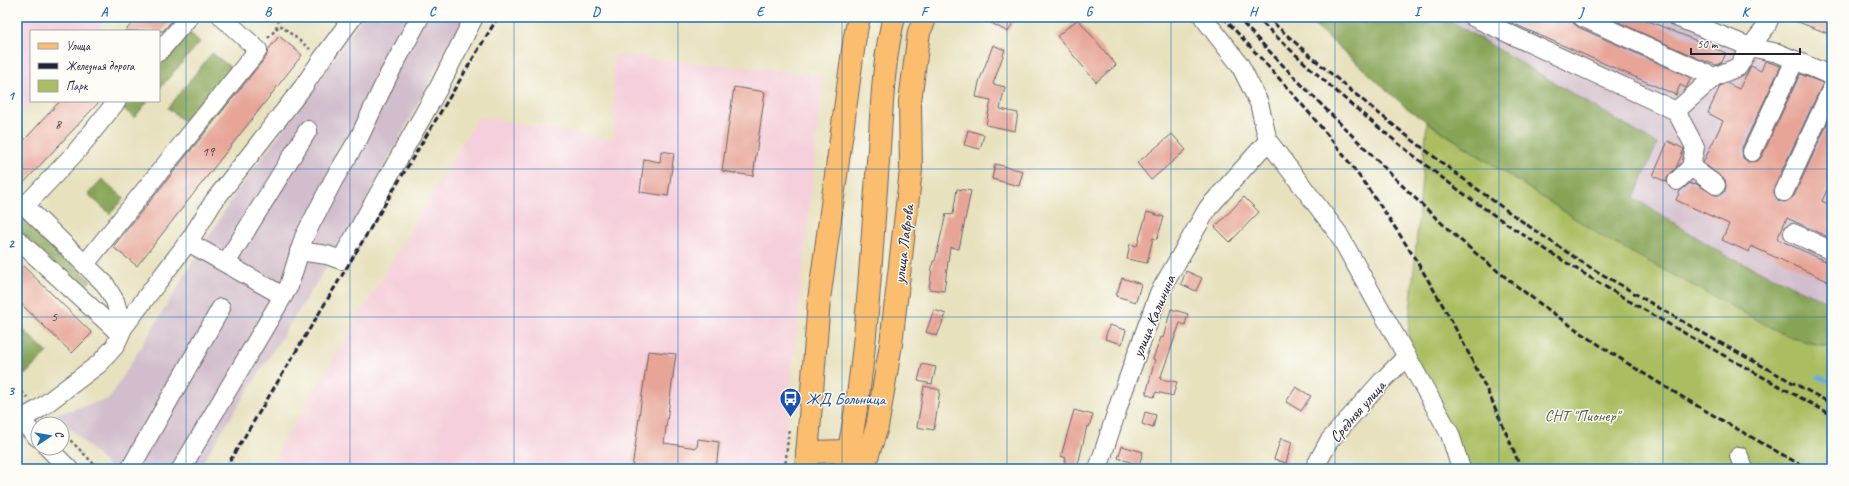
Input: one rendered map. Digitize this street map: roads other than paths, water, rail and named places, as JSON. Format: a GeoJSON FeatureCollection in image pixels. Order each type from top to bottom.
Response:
{"type":"FeatureCollection","features":[{"type":"Feature","properties":{"kind":"main road"},"geometry":{"type":"LineString","coordinates":[[847,460],[806,461],[818,300],[855,36],[859,17]]}},
{"type":"Feature","properties":{"kind":"main road","name":"улица Лаврова"},"geometry":{"type":"LineString","coordinates":[[847,460],[857,401],[868,298],[885,67],[894,17]]}},
{"type":"Feature","properties":{"kind":"main road","name":"улица Лаврова"},"geometry":{"type":"LineString","coordinates":[[863,469],[877,427],[891,344],[911,170],[910,101],[919,32],[926,17]]}},
{"type":"Feature","properties":{"kind":"street"},"geometry":{"type":"LineString","coordinates":[[160,51],[189,17]]}},
{"type":"Feature","properties":{"kind":"street"},"geometry":{"type":"LineString","coordinates":[[84,264],[258,50],[222,17]]}},
{"type":"Feature","properties":{"kind":"street"},"geometry":{"type":"LineString","coordinates":[[30,430],[19,418],[39,409],[100,363],[115,346],[121,331],[188,242],[214,200],[303,87],[322,58],[353,17]]}},
{"type":"Feature","properties":{"kind":"street"},"geometry":{"type":"LineString","coordinates":[[181,469],[289,286],[304,237],[334,179],[359,138],[388,76],[420,17]]}},
{"type":"Feature","properties":{"kind":"street"},"geometry":{"type":"LineString","coordinates":[[299,251],[328,255],[341,260],[438,90],[474,17]]}},
{"type":"Feature","properties":{"kind":"street"},"geometry":{"type":"LineString","coordinates":[[1203,17],[1240,65],[1259,103],[1268,141],[1338,233],[1450,434],[1460,469]]}},
{"type":"Feature","properties":{"kind":"street"},"geometry":{"type":"LineString","coordinates":[[1473,17],[1676,111],[1695,147],[1691,167],[1677,181]]}},
{"type":"Feature","properties":{"kind":"street"},"geometry":{"type":"LineString","coordinates":[[1582,17],[1714,77]]}},
{"type":"Feature","properties":{"kind":"street"},"geometry":{"type":"LineString","coordinates":[[1676,17],[1750,47],[1778,53],[1832,76]]}},
{"type":"Feature","properties":{"kind":"street"},"geometry":{"type":"LineString","coordinates":[[1676,111],[1714,77],[1738,67],[1750,47],[1766,27],[1770,17]]}},
{"type":"Feature","properties":{"kind":"street"},"geometry":{"type":"LineString","coordinates":[[1752,152],[1795,60]]}},
{"type":"Feature","properties":{"kind":"street"},"geometry":{"type":"LineString","coordinates":[[1784,192],[1832,88]]}},
{"type":"Feature","properties":{"kind":"street"},"geometry":{"type":"LineString","coordinates":[[116,102],[76,152],[21,203],[105,284],[115,301],[121,331]]}},
{"type":"Feature","properties":{"kind":"street"},"geometry":{"type":"LineString","coordinates":[[226,263],[308,130]]}},
{"type":"Feature","properties":{"kind":"street","name":"улица Калинина"},"geometry":{"type":"LineString","coordinates":[[1098,469],[1122,395],[1159,293],[1208,208],[1268,141]]}},
{"type":"Feature","properties":{"kind":"street"},"geometry":{"type":"LineString","coordinates":[[1691,167],[1716,184]]}},
{"type":"Feature","properties":{"kind":"street"},"geometry":{"type":"LineString","coordinates":[[1793,233],[1832,251]]}},
{"type":"Feature","properties":{"kind":"street"},"geometry":{"type":"LineString","coordinates":[[17,239],[121,331]]}},
{"type":"Feature","properties":{"kind":"street"},"geometry":{"type":"LineString","coordinates":[[188,242],[283,296]]}},
{"type":"Feature","properties":{"kind":"street"},"geometry":{"type":"LineString","coordinates":[[130,469],[220,308]]}},
{"type":"Feature","properties":{"kind":"street","name":"Средняя улица"},"geometry":{"type":"LineString","coordinates":[[1314,469],[1329,441],[1382,381],[1406,357]]}},
{"type":"Feature","properties":{"kind":"street"},"geometry":{"type":"LineString","coordinates":[[56,456],[69,469]]}},
{"type":"Feature","properties":{"kind":"waterway"},"geometry":{"type":"LineString","coordinates":[[1818,377],[1829,381],[1832,378]]}},
{"type":"Feature","properties":{"kind":"waterway"},"geometry":{"type":"LineString","coordinates":[[1770,465],[1772,469]]}},
{"type":"Feature","properties":{"kind":"railway"},"geometry":{"type":"LineString","coordinates":[[225,469],[498,17]]}},
{"type":"Feature","properties":{"kind":"railway"},"geometry":{"type":"LineString","coordinates":[[1223,17],[1333,142],[1399,233],[1423,271],[1466,348],[1486,388],[1521,469]]}},
{"type":"Feature","properties":{"kind":"railway"},"geometry":{"type":"LineString","coordinates":[[1237,17],[1419,202],[1504,276],[1576,330],[1690,402],[1808,469]]}},
{"type":"Feature","properties":{"kind":"railway"},"geometry":{"type":"LineString","coordinates":[[1256,17],[1308,66],[1389,136],[1445,180],[1517,231],[1605,287],[1832,415]]}},
{"type":"Feature","properties":{"kind":"railway"},"geometry":{"type":"LineString","coordinates":[[1267,17],[1379,113],[1457,174],[1536,231],[1584,263],[1658,307],[1832,404]]}},
{"type":"Feature","properties":{"kind":"place","name":"ЖД Больница"},"geometry":{"type":"Point","coordinates":[791,418]}},
{"type":"Feature","properties":{"kind":"park label","name":"СНТ \"Пионер\""},"geometry":{"type":"Point","coordinates":[1582,415]}}]}
